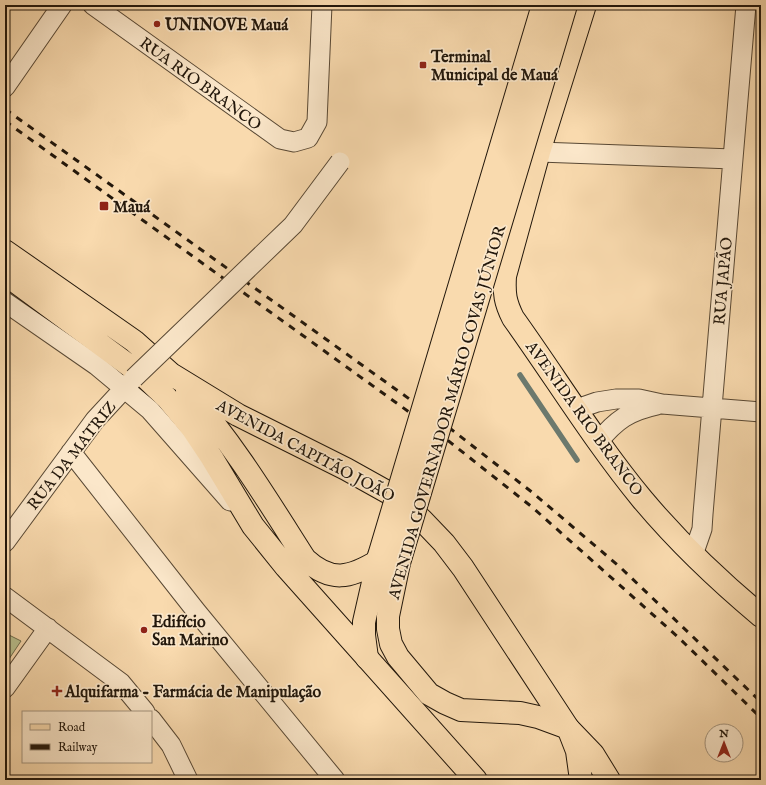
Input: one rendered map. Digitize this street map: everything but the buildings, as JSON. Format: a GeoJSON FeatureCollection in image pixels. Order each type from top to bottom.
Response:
{"type":"FeatureCollection","features":[{"type":"Feature","properties":{"kind":"main road","name":"AVENIDA GOVERNADOR MÁRIO COVAS JÚNIOR"},"geometry":{"type":"LineString","coordinates":[[367,658],[364,622],[378,558],[543,5]]}},
{"type":"Feature","properties":{"kind":"main road","name":"AVENIDA GOVERNADOR MÁRIO COVAS JÚNIOR"},"geometry":{"type":"LineString","coordinates":[[566,5],[399,563],[388,616],[388,629],[391,644],[398,657],[429,694],[445,703],[461,710],[520,713],[538,717],[568,728]]}},
{"type":"Feature","properties":{"kind":"main road","name":"AVENIDA RIO BRANCO"},"geometry":{"type":"LineString","coordinates":[[585,5],[539,152],[505,276],[504,291],[506,304],[513,318],[577,409],[598,442],[642,499],[693,555],[736,596],[761,616]]}},
{"type":"Feature","properties":{"kind":"main road","name":"AVENIDA CAPITÃO JOÃO"},"geometry":{"type":"LineString","coordinates":[[5,251],[134,342],[171,374],[238,415],[346,469],[398,498],[444,543],[568,728],[593,754],[610,780]]}},
{"type":"Feature","properties":{"kind":"main road"},"geometry":{"type":"LineString","coordinates":[[5,274],[123,360],[146,378],[167,398],[192,428],[253,526],[286,567],[476,780]]}},
{"type":"Feature","properties":{"kind":"main road"},"geometry":{"type":"LineString","coordinates":[[171,374],[209,416],[230,443],[305,559],[316,569],[330,575],[347,576],[362,570],[378,558]]}},
{"type":"Feature","properties":{"kind":"main road"},"geometry":{"type":"LineString","coordinates":[[568,728],[577,751],[581,780]]}},
{"type":"Feature","properties":{"kind":"main road"},"geometry":{"type":"LineString","coordinates":[[593,754],[600,780]]}},
{"type":"Feature","properties":{"kind":"street"},"geometry":{"type":"LineString","coordinates":[[5,87],[62,5]]}},
{"type":"Feature","properties":{"kind":"street","name":"RUA RIO BRANCO"},"geometry":{"type":"LineString","coordinates":[[93,5],[280,139],[294,142],[308,138],[317,122],[322,5]]}},
{"type":"Feature","properties":{"kind":"street","name":"RUA JAPÃO"},"geometry":{"type":"LineString","coordinates":[[693,555],[702,529],[746,5]]}},
{"type":"Feature","properties":{"kind":"street"},"geometry":{"type":"LineString","coordinates":[[539,152],[733,160]]}},
{"type":"Feature","properties":{"kind":"street","name":"RUA DA MATRIZ"},"geometry":{"type":"LineString","coordinates":[[5,542],[95,420],[129,383],[293,225],[340,162]]}},
{"type":"Feature","properties":{"kind":"street"},"geometry":{"type":"LineString","coordinates":[[5,302],[96,365],[129,383],[150,410],[253,526]]}},
{"type":"Feature","properties":{"kind":"street"},"geometry":{"type":"LineString","coordinates":[[577,409],[597,402],[616,399],[640,399],[662,404],[761,412]]}},
{"type":"Feature","properties":{"kind":"street"},"geometry":{"type":"LineString","coordinates":[[598,442],[610,427],[631,412],[662,404]]}},
{"type":"Feature","properties":{"kind":"street"},"geometry":{"type":"LineString","coordinates":[[71,452],[196,611],[335,780]]}},
{"type":"Feature","properties":{"kind":"street"},"geometry":{"type":"LineString","coordinates":[[5,597],[121,683],[144,711]]}},
{"type":"Feature","properties":{"kind":"street"},"geometry":{"type":"LineString","coordinates":[[5,688],[48,628]]}},
{"type":"Feature","properties":{"kind":"street"},"geometry":{"type":"LineString","coordinates":[[152,721],[171,745],[188,780]]}},
{"type":"Feature","properties":{"kind":"green space"},"geometry":{"type":"Polygon","coordinates":[[[5,633],[21,641],[5,665],[5,633]]]}},
{"type":"Feature","properties":{"kind":"waterway"},"geometry":{"type":"LineString","coordinates":[[520,375],[577,460]]}},
{"type":"Feature","properties":{"kind":"railway"},"geometry":{"type":"LineString","coordinates":[[5,109],[447,426],[533,493],[620,567],[761,702]]}},
{"type":"Feature","properties":{"kind":"railway"},"geometry":{"type":"LineString","coordinates":[[5,121],[441,435],[532,507],[678,637],[761,718]]}},
{"type":"Feature","properties":{"kind":"place","name":"UNINOVE Mauá"},"geometry":{"type":"Point","coordinates":[157,24]}},
{"type":"Feature","properties":{"kind":"place","name":"Terminal Municipal de Mauá"},"geometry":{"type":"Point","coordinates":[423,65]}},
{"type":"Feature","properties":{"kind":"place","name":"Mauá"},"geometry":{"type":"Point","coordinates":[104,206]}},
{"type":"Feature","properties":{"kind":"place","name":"Edifício San Marino"},"geometry":{"type":"Point","coordinates":[144,630]}},
{"type":"Feature","properties":{"kind":"place","name":"Alquifarma - Farmácia de Manipulação"},"geometry":{"type":"Point","coordinates":[57,691]}}]}
